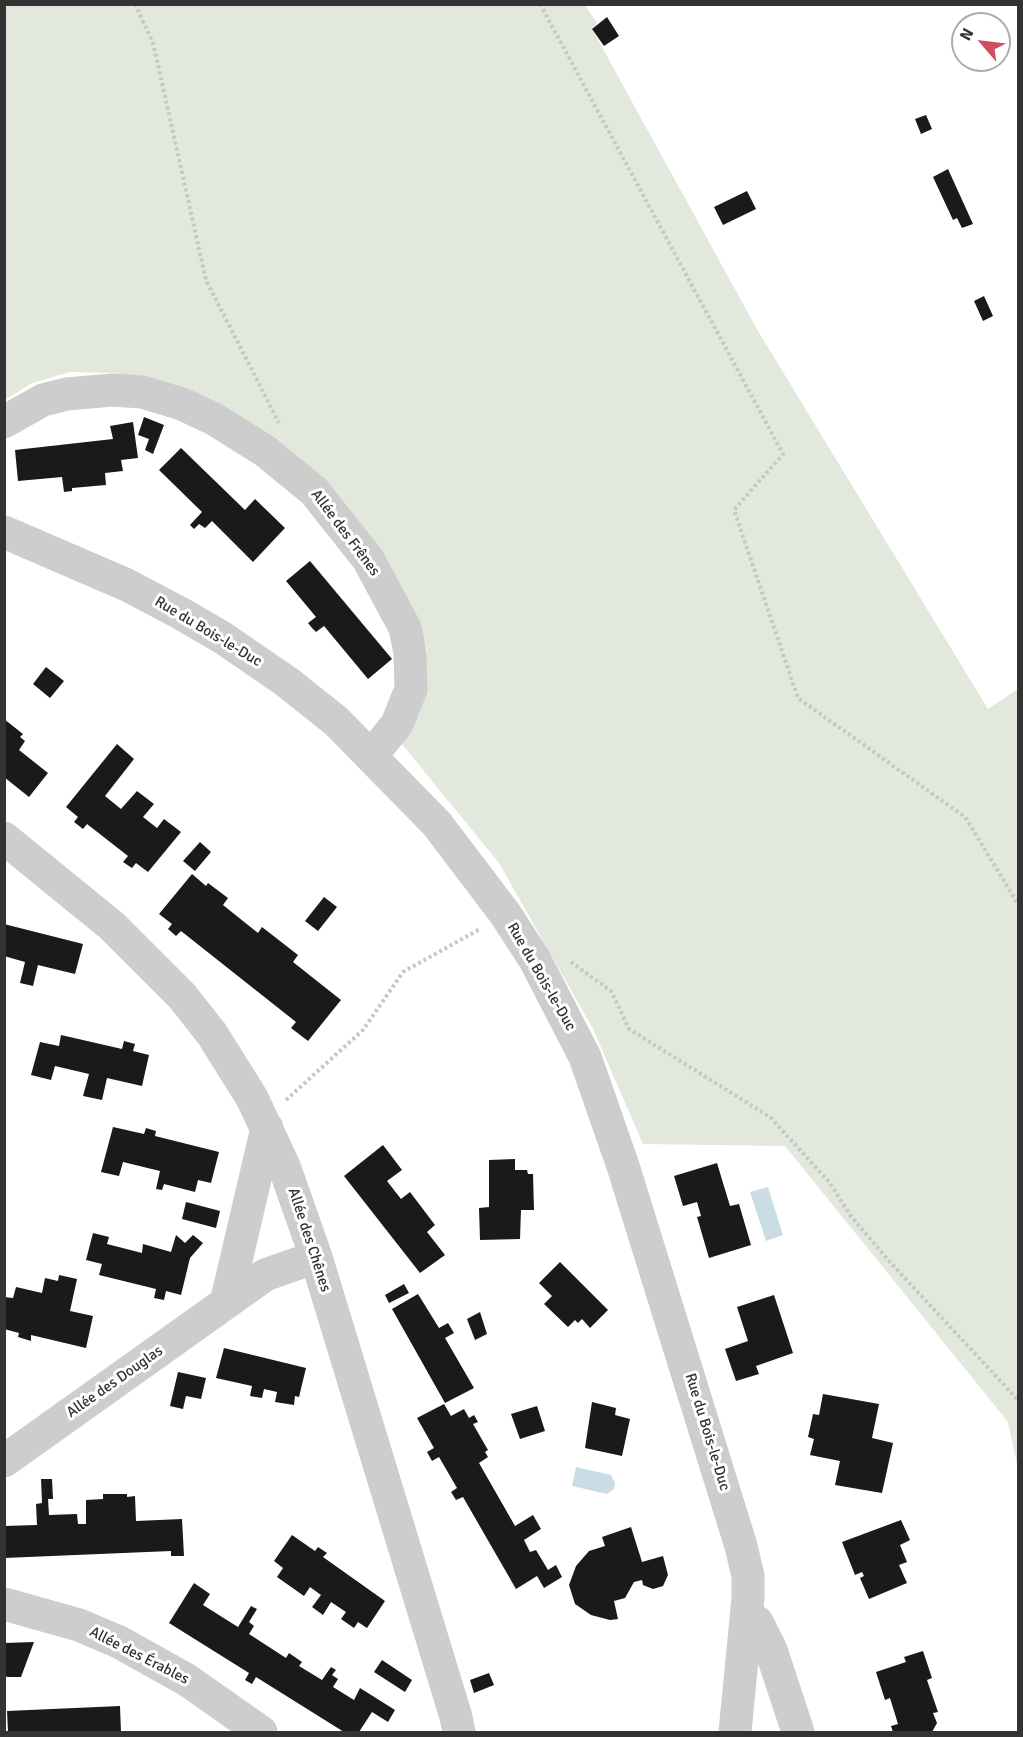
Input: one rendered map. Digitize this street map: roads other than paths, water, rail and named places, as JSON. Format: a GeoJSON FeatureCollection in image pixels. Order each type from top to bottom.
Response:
{"type":"FeatureCollection","features":[{"type":"Feature","properties":{"kind":"street","name":"Allée des Frênes"},"geometry":{"type":"LineString","coordinates":[[4,422],[43,400],[68,394],[112,390],[142,392],[182,404],[214,419],[265,451],[314,490],[368,559],[405,628],[410,653],[411,689],[397,724],[372,755]]}},
{"type":"Feature","properties":{"kind":"street","name":"Rue du Bois-le-Duc"},"geometry":{"type":"LineString","coordinates":[[4,532],[127,585],[223,639],[287,682],[336,721],[372,755],[437,824],[506,915],[535,960],[585,1057],[620,1155],[741,1546],[748,1576],[747,1617],[735,1732]]}},
{"type":"Feature","properties":{"kind":"street","name":"Allée des Chênes"},"geometry":{"type":"LineString","coordinates":[[4,838],[112,926],[182,996],[235,1068],[264,1122],[297,1200],[316,1257],[459,1732]]}},
{"type":"Feature","properties":{"kind":"street"},"geometry":{"type":"LineString","coordinates":[[226,1303],[264,1122]]}},
{"type":"Feature","properties":{"kind":"street","name":"Allée des Douglas"},"geometry":{"type":"LineString","coordinates":[[4,1461],[265,1275],[316,1257]]}},
{"type":"Feature","properties":{"kind":"street","name":"Allée des Érables"},"geometry":{"type":"LineString","coordinates":[[4,1604],[78,1625],[119,1642],[187,1680],[261,1732]]}},
{"type":"Feature","properties":{"kind":"street"},"geometry":{"type":"LineString","coordinates":[[747,1617],[757,1622],[771,1650],[798,1732]]}}]}
